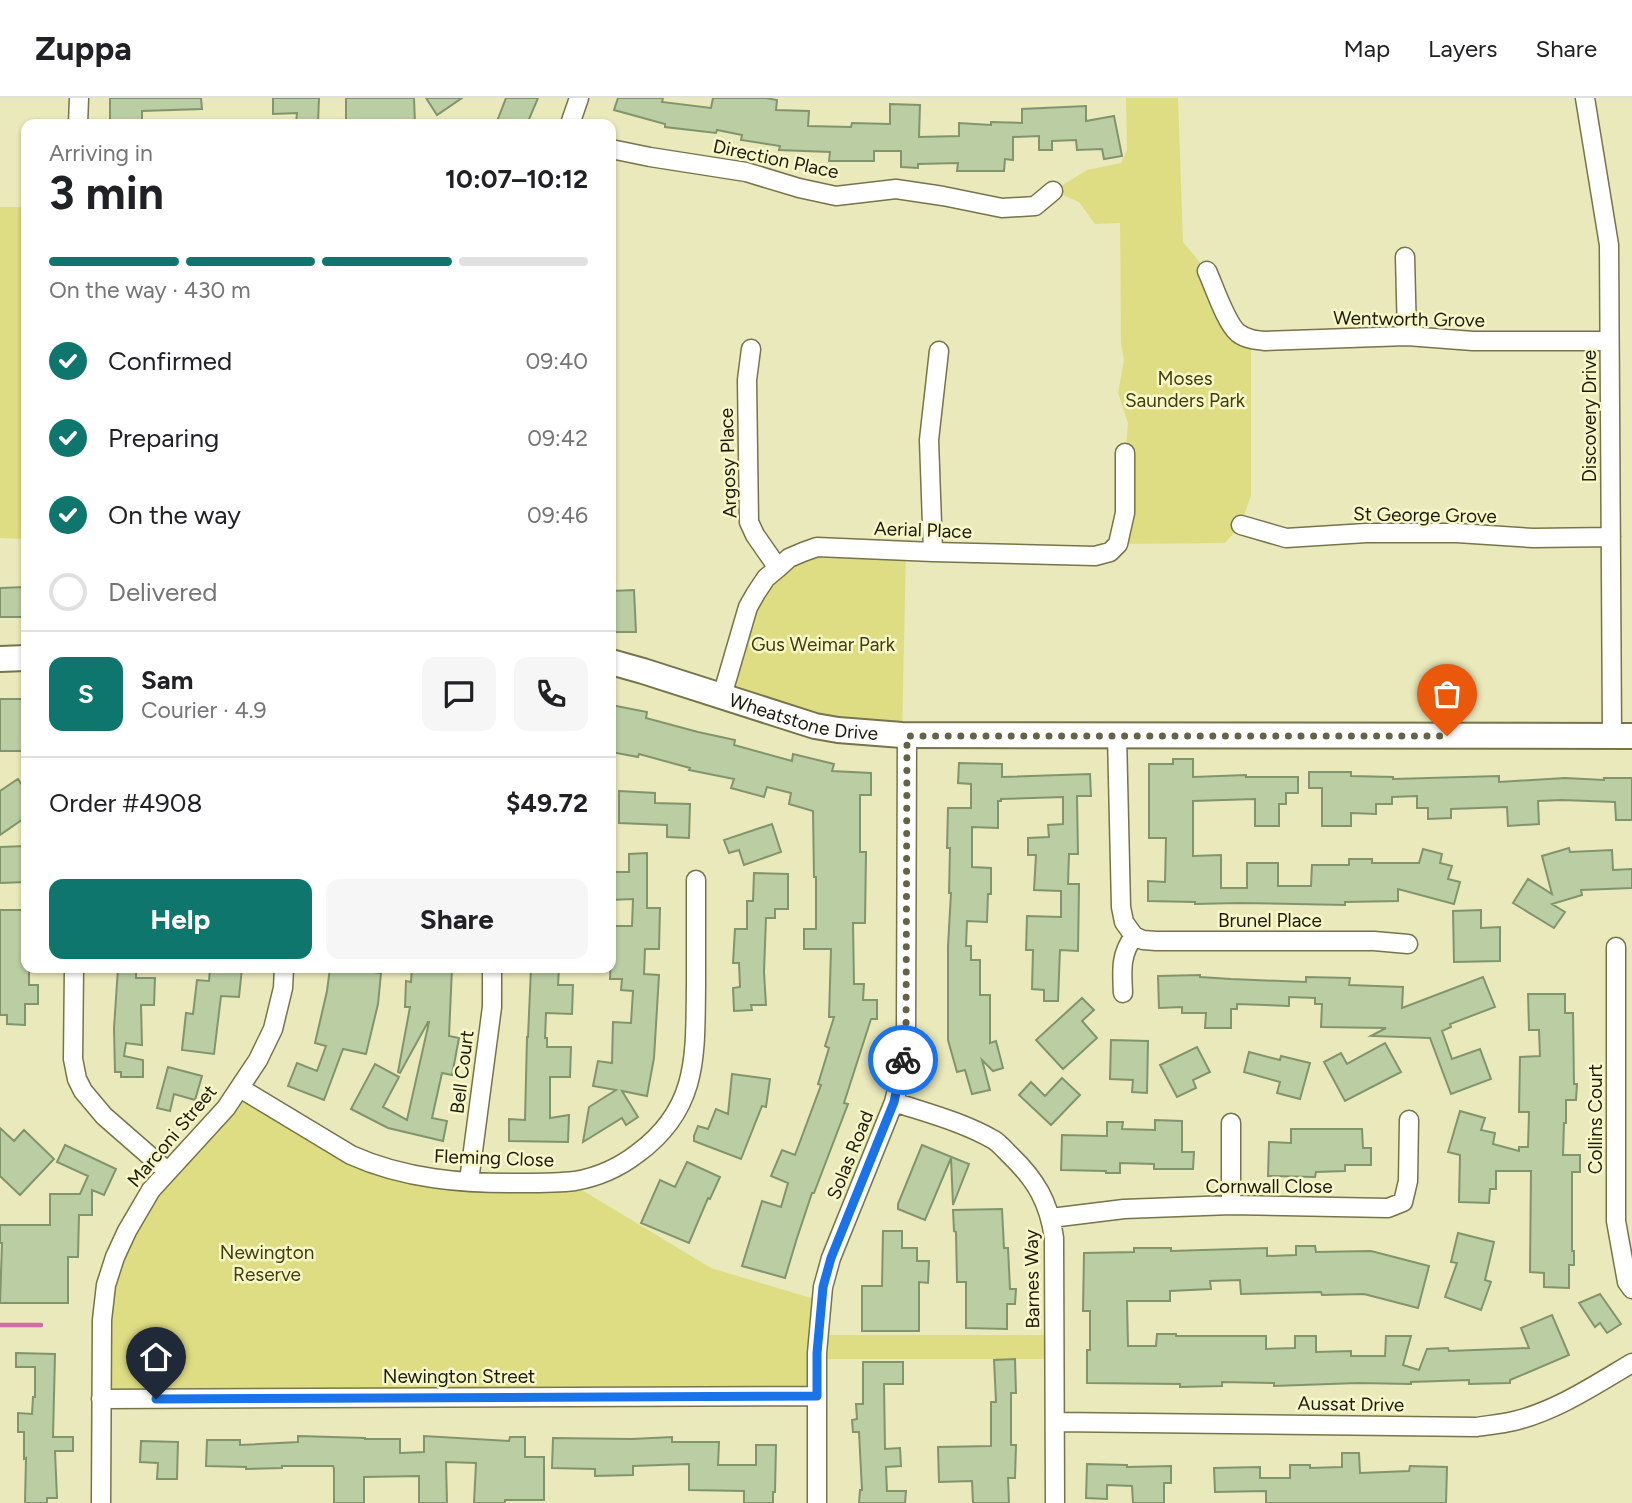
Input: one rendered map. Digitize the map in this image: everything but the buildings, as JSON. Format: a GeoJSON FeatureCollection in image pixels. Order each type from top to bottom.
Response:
{"type":"FeatureCollection","features":[{"type":"Feature","properties":{"kind":"street"},"geometry":{"type":"LineString","coordinates":[[78,119],[79,98]]}},
{"type":"Feature","properties":{"kind":"street"},"geometry":{"type":"LineString","coordinates":[[572,119],[579,98]]}},
{"type":"Feature","properties":{"kind":"street","name":"Discovery Drive"},"geometry":{"type":"LineString","coordinates":[[1585,98],[1609,245],[1611,537],[1622,736]]}},
{"type":"Feature","properties":{"kind":"street","name":"Direction Place"},"geometry":{"type":"LineString","coordinates":[[616,150],[746,172],[836,196],[896,189],[1002,208],[1035,206],[1053,191]]}},
{"type":"Feature","properties":{"kind":"street"},"geometry":{"type":"LineString","coordinates":[[1405,257],[1407,336]]}},
{"type":"Feature","properties":{"kind":"street","name":"Wentworth Grove"},"geometry":{"type":"LineString","coordinates":[[1207,271],[1231,326],[1239,334],[1251,339],[1265,341],[1407,336],[1473,341],[1609,341]]}},
{"type":"Feature","properties":{"kind":"street","name":"Argosy Place"},"geometry":{"type":"LineString","coordinates":[[751,349],[747,380],[749,522],[778,568]]}},
{"type":"Feature","properties":{"kind":"street"},"geometry":{"type":"LineString","coordinates":[[933,552],[929,440],[939,351]]}},
{"type":"Feature","properties":{"kind":"street","name":"Aerial Place"},"geometry":{"type":"LineString","coordinates":[[722,696],[748,607],[766,578],[789,558],[817,547],[1095,556],[1110,552],[1118,544],[1125,513],[1125,453]]}},
{"type":"Feature","properties":{"kind":"street","name":"St George Grove"},"geometry":{"type":"LineString","coordinates":[[1241,525],[1286,538],[1366,533],[1457,533],[1533,538],[1611,537]]}},
{"type":"Feature","properties":{"kind":"street"},"geometry":{"type":"LineString","coordinates":[[0,659],[21,658]]}},
{"type":"Feature","properties":{"kind":"street","name":"Wheatstone Drive"},"geometry":{"type":"LineString","coordinates":[[616,663],[815,726],[907,736],[1622,736]]}},
{"type":"Feature","properties":{"kind":"street","name":"Solas Road"},"geometry":{"type":"LineString","coordinates":[[817,1503],[817,1353],[823,1287],[831,1258],[894,1102],[906,1037],[907,736]]}},
{"type":"Feature","properties":{"kind":"street"},"geometry":{"type":"LineString","coordinates":[[1117,736],[1121,907],[1124,922],[1134,936],[1125,947],[1122,964],[1123,993]]}},
{"type":"Feature","properties":{"kind":"street","name":"Fleming Close"},"geometry":{"type":"LineString","coordinates":[[240,1088],[351,1155],[395,1171],[429,1178],[505,1183],[576,1181],[602,1174],[624,1163],[668,1127],[689,1083],[695,1053],[696,880]]}},
{"type":"Feature","properties":{"kind":"street","name":"Brunel Place"},"geometry":{"type":"LineString","coordinates":[[1134,936],[1156,941],[1374,941],[1408,944]]}},
{"type":"Feature","properties":{"kind":"street","name":"Collins Court"},"geometry":{"type":"LineString","coordinates":[[1616,947],[1616,1221],[1627,1282],[1632,1289]]}},
{"type":"Feature","properties":{"kind":"street"},"geometry":{"type":"LineString","coordinates":[[74,973],[73,1059],[77,1079],[83,1091],[104,1116],[167,1171]]}},
{"type":"Feature","properties":{"kind":"street","name":"Marconi Street"},"geometry":{"type":"LineString","coordinates":[[100,1503],[102,1320],[108,1278],[115,1257],[151,1190],[226,1108],[258,1060],[273,1030],[284,973]]}},
{"type":"Feature","properties":{"kind":"street","name":"Bell Court"},"geometry":{"type":"LineString","coordinates":[[469,1181],[492,1007],[492,973]]}},
{"type":"Feature","properties":{"kind":"street","name":"Barnes Way"},"geometry":{"type":"LineString","coordinates":[[894,1102],[973,1129],[997,1142],[1036,1183],[1051,1218],[1054,1238],[1055,1503]]}},
{"type":"Feature","properties":{"kind":"street","name":"Cornwall Close"},"geometry":{"type":"LineString","coordinates":[[1051,1218],[1124,1209],[1231,1205],[1388,1208],[1403,1202],[1408,1181],[1409,1120]]}},
{"type":"Feature","properties":{"kind":"street"},"geometry":{"type":"LineString","coordinates":[[1231,1123],[1231,1205]]}},
{"type":"Feature","properties":{"kind":"street","name":"Aussat Drive"},"geometry":{"type":"LineString","coordinates":[[1056,1422],[1476,1427],[1514,1421],[1549,1409],[1632,1363]]}},
{"type":"Feature","properties":{"kind":"street","name":"Newington Street"},"geometry":{"type":"LineString","coordinates":[[101,1399],[817,1396]]}},
{"type":"Feature","properties":{"kind":"green space","name":"Moses Saunders Park"},"geometry":{"type":"Polygon","coordinates":[[[1126,98],[1178,98],[1183,242],[1207,271],[1251,339],[1251,495],[1241,525],[1225,543],[1118,544],[1128,423],[1118,393],[1124,360],[1121,344],[1120,223],[1095,224],[1079,202],[1053,191],[1087,170],[1121,163],[1127,150],[1126,98]]]}},
{"type":"Feature","properties":{"kind":"green space"},"geometry":{"type":"Polygon","coordinates":[[[0,207],[21,207],[21,539],[0,538],[0,207]]]}},
{"type":"Feature","properties":{"kind":"green space","name":"Gus Weimar Park"},"geometry":{"type":"Polygon","coordinates":[[[906,551],[902,735],[722,696],[748,607],[803,552],[906,551]]]}},
{"type":"Feature","properties":{"kind":"green space","name":"Newington Reserve"},"geometry":{"type":"Polygon","coordinates":[[[240,1088],[395,1171],[567,1181],[711,1268],[821,1301],[818,1335],[1054,1335],[1054,1359],[817,1359],[817,1396],[101,1399],[102,1320],[127,1231],[240,1088]]]}},
{"type":"Feature","properties":{"kind":"waterway"},"geometry":{"type":"LineString","coordinates":[[0,1325],[41,1325]]}},
{"type":"Feature","properties":{"kind":"way so far"},"geometry":{"type":"LineString","coordinates":[[903,1060],[906,1037],[907,736],[1447,736]]}},
{"type":"Feature","properties":{"kind":"route"},"geometry":{"type":"LineString","coordinates":[[156,1399],[817,1396],[819,1315],[823,1287],[831,1258],[894,1102],[903,1060]]}}]}
